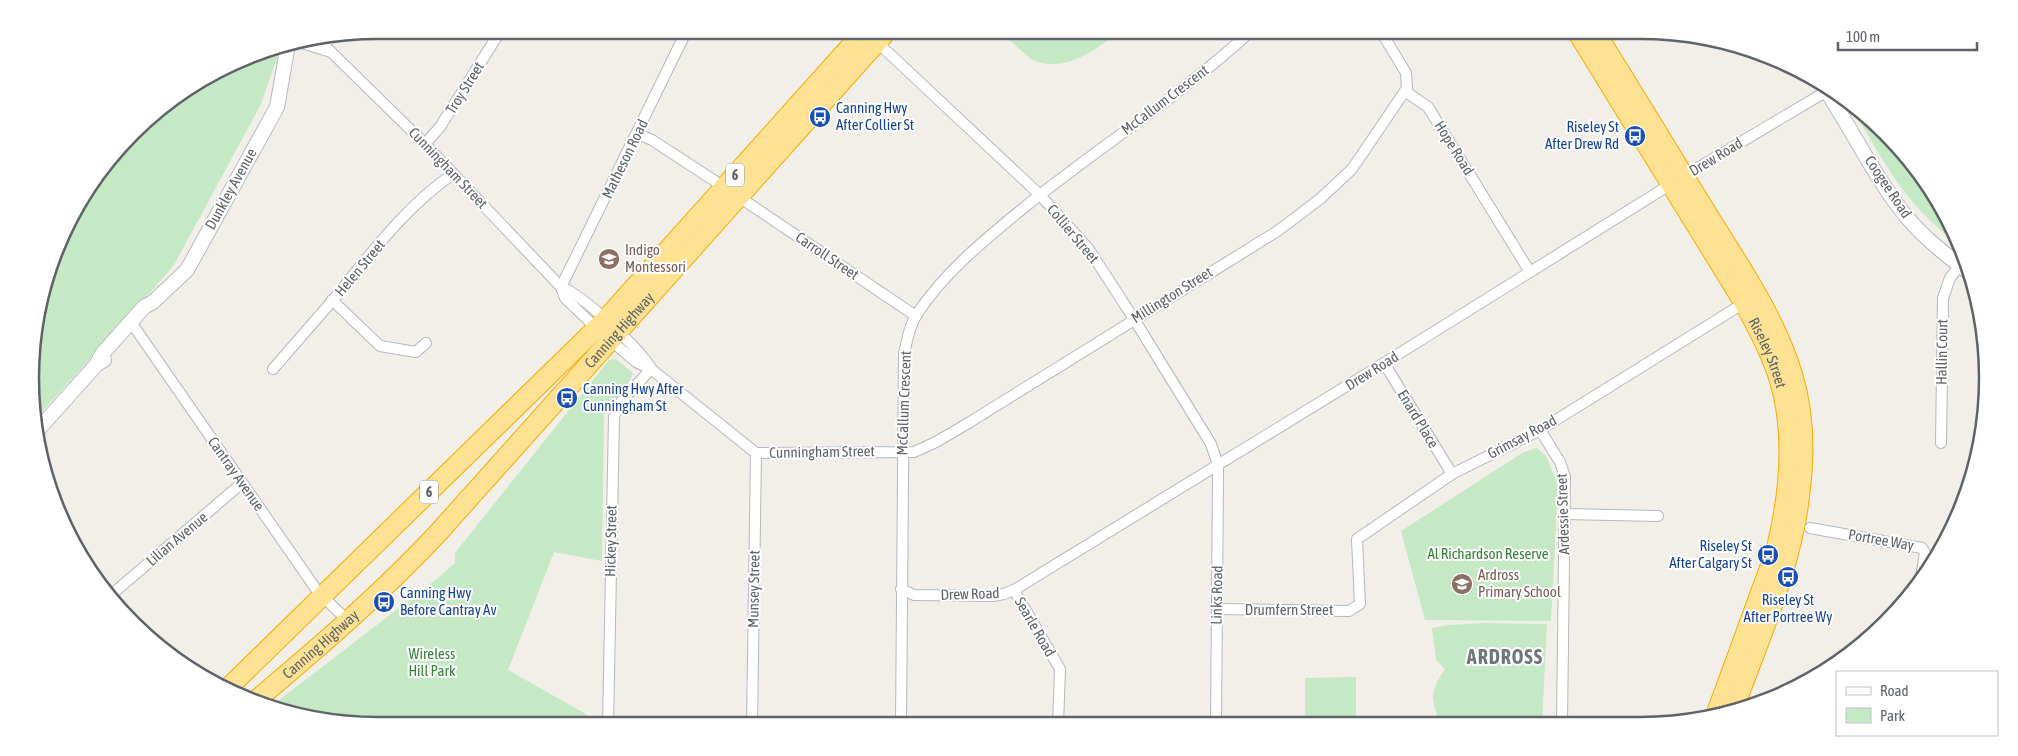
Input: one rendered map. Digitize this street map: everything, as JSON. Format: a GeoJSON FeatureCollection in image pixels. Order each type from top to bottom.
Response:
{"type":"FeatureCollection","features":[{"type":"Feature","properties":{"kind":"highway","name":"Canning Highway"},"geometry":{"type":"LineString","coordinates":[[261,696],[403,570],[432,540],[607,330],[732,192],[866,39]]}},
{"type":"Feature","properties":{"kind":"highway","name":"Riseley Street"},"geometry":{"type":"LineString","coordinates":[[1582,39],[1678,181],[1748,280],[1780,340],[1788,360],[1799,400],[1802,434],[1801,485],[1796,527],[1736,703]]}},
{"type":"Feature","properties":{"kind":"highway","name":"Riseley Street"},"geometry":{"type":"LineString","coordinates":[[1599,39],[1766,345],[1780,380],[1786,418],[1788,459],[1785,507],[1796,527]]}},
{"type":"Feature","properties":{"kind":"highway","name":"Canning Highway"},"geometry":{"type":"LineString","coordinates":[[233,684],[322,596],[607,330]]}},
{"type":"Feature","properties":{"kind":"highway","name":"Riseley Street"},"geometry":{"type":"LineString","coordinates":[[1718,708],[1776,550],[1796,527]]}},
{"type":"Feature","properties":{"kind":"street","name":"Troy Street"},"geometry":{"type":"LineString","coordinates":[[425,144],[440,127],[495,39]]}},
{"type":"Feature","properties":{"kind":"street","name":"Matheson Road"},"geometry":{"type":"LineString","coordinates":[[562,287],[683,39]]}},
{"type":"Feature","properties":{"kind":"street","name":"Collier Street"},"geometry":{"type":"LineString","coordinates":[[879,39],[1040,194],[1088,248],[1134,319],[1210,444],[1218,465]]}},
{"type":"Feature","properties":{"kind":"street","name":"McCallum Crescent"},"geometry":{"type":"LineString","coordinates":[[901,717],[904,354],[909,332],[916,316],[973,249],[1040,194],[1224,56],[1242,39]]}},
{"type":"Feature","properties":{"kind":"street"},"geometry":{"type":"LineString","coordinates":[[1385,39],[1406,73],[1408,84],[1406,92]]}},
{"type":"Feature","properties":{"kind":"street","name":"Cunningham Street"},"geometry":{"type":"LineString","coordinates":[[323,44],[425,144],[562,287],[566,298],[642,356],[651,369],[756,453],[902,451]]}},
{"type":"Feature","properties":{"kind":"street","name":"Cunningham Street"},"geometry":{"type":"LineString","coordinates":[[311,45],[331,52]]}},
{"type":"Feature","properties":{"kind":"street","name":"Dunkley Avenue"},"geometry":{"type":"LineString","coordinates":[[286,63],[294,49]]}},
{"type":"Feature","properties":{"kind":"street","name":"Dunkley Avenue"},"geometry":{"type":"LineString","coordinates":[[42,425],[97,364],[109,356],[132,326],[149,311],[153,302],[186,270],[277,107],[287,51]]}},
{"type":"Feature","properties":{"kind":"street","name":"Drew Road"},"geometry":{"type":"LineString","coordinates":[[902,589],[914,595],[993,596],[1014,590],[1811,99],[1820,91]]}},
{"type":"Feature","properties":{"kind":"street","name":"Hope Road"},"geometry":{"type":"LineString","coordinates":[[1406,92],[1428,108],[1530,272]]}},
{"type":"Feature","properties":{"kind":"street","name":"Millington Street"},"geometry":{"type":"LineString","coordinates":[[902,451],[914,452],[936,442],[1276,232],[1321,198],[1352,169],[1406,92]]}},
{"type":"Feature","properties":{"kind":"street","name":"Coogee Road"},"geometry":{"type":"LineString","coordinates":[[1833,99],[1901,208],[1921,233],[1959,264]]}},
{"type":"Feature","properties":{"kind":"street","name":"Carroll Street"},"geometry":{"type":"LineString","coordinates":[[638,134],[652,140],[732,192],[916,316]]}},
{"type":"Feature","properties":{"kind":"street","name":"Helen Street"},"geometry":{"type":"LineString","coordinates":[[273,369],[403,218],[453,174]]}},
{"type":"Feature","properties":{"kind":"street","name":"Hallin Court"},"geometry":{"type":"LineString","coordinates":[[1941,443],[1943,298],[1947,284],[1960,265]]}},
{"type":"Feature","properties":{"kind":"street"},"geometry":{"type":"LineString","coordinates":[[332,300],[380,346],[416,352],[426,343]]}},
{"type":"Feature","properties":{"kind":"street","name":"Grimsay Road"},"geometry":{"type":"LineString","coordinates":[[1360,604],[1357,539],[1452,474],[1540,430],[1744,303]]}},
{"type":"Feature","properties":{"kind":"street","name":"Cantray Avenue"},"geometry":{"type":"LineString","coordinates":[[132,326],[322,596],[347,620]]}},
{"type":"Feature","properties":{"kind":"street","name":"Enard Place"},"geometry":{"type":"LineString","coordinates":[[1384,363],[1452,474]]}},
{"type":"Feature","properties":{"kind":"street","name":"Hickey Street"},"geometry":{"type":"LineString","coordinates":[[608,717],[614,417],[620,403],[651,369]]}},
{"type":"Feature","properties":{"kind":"street","name":"Ardessie Street"},"geometry":{"type":"LineString","coordinates":[[1540,430],[1563,470],[1565,477],[1562,717]]}},
{"type":"Feature","properties":{"kind":"street","name":"Munsey Street"},"geometry":{"type":"LineString","coordinates":[[752,717],[756,453]]}},
{"type":"Feature","properties":{"kind":"street","name":"Links Road"},"geometry":{"type":"LineString","coordinates":[[1216,717],[1218,465]]}},
{"type":"Feature","properties":{"kind":"street","name":"Lilian Avenue"},"geometry":{"type":"LineString","coordinates":[[115,592],[242,483]]}},
{"type":"Feature","properties":{"kind":"street"},"geometry":{"type":"LineString","coordinates":[[1565,514],[1658,516]]}},
{"type":"Feature","properties":{"kind":"street","name":"Portree Way"},"geometry":{"type":"LineString","coordinates":[[1796,527],[1922,548],[1925,553],[1923,564]]}},
{"type":"Feature","properties":{"kind":"street","name":"Searle Road"},"geometry":{"type":"LineString","coordinates":[[1014,590],[1060,669],[1058,717]]}},
{"type":"Feature","properties":{"kind":"street","name":"Drumfern Street"},"geometry":{"type":"LineString","coordinates":[[1217,609],[1349,610],[1360,604]]}},
{"type":"Feature","properties":{"kind":"green space"},"geometry":{"type":"Polygon","coordinates":[[[1008,39],[1110,39],[1082,56],[1059,64],[1035,61],[1008,39]]]}},
{"type":"Feature","properties":{"kind":"green space"},"geometry":{"type":"Polygon","coordinates":[[[278,54],[261,104],[174,265],[41,413],[39,356],[45,312],[57,269],[84,208],[123,154],[171,109],[208,84],[248,65],[278,54]]]}},
{"type":"Feature","properties":{"kind":"green space"},"geometry":{"type":"Polygon","coordinates":[[[1858,118],[1880,138],[1909,171],[1934,208],[1948,236],[1911,200],[1885,164],[1858,118]]]}},
{"type":"Feature","properties":{"kind":"green space","name":"Wireless Hill Park"},"geometry":{"type":"Polygon","coordinates":[[[616,359],[633,373],[631,379],[604,415],[602,561],[554,552],[508,670],[588,717],[356,717],[312,711],[277,702],[455,563],[455,553],[609,360],[616,359]]]}},
{"type":"Feature","properties":{"kind":"green space","name":"Al Richardson Reserve"},"geometry":{"type":"Polygon","coordinates":[[[1537,448],[1546,456],[1558,485],[1551,621],[1425,620],[1401,531],[1524,452],[1537,448]]]}},
{"type":"Feature","properties":{"kind":"green space"},"geometry":{"type":"Polygon","coordinates":[[[1484,623],[1547,624],[1542,717],[1438,717],[1433,695],[1436,684],[1445,669],[1436,660],[1432,628],[1484,623]]]}},
{"type":"Feature","properties":{"kind":"green space"},"geometry":{"type":"Polygon","coordinates":[[[1356,677],[1356,717],[1305,717],[1305,678],[1356,677]]]}},
{"type":"Feature","properties":{"kind":"place","name":"Canning Hwy After Collier St"},"geometry":{"type":"Point","coordinates":[820,117]}},
{"type":"Feature","properties":{"kind":"place","name":"Riseley St After Drew Rd"},"geometry":{"type":"Point","coordinates":[1635,136]}},
{"type":"Feature","properties":{"kind":"place","name":"Indigo Montessori"},"geometry":{"type":"Point","coordinates":[609,259]}},
{"type":"Feature","properties":{"kind":"place","name":"Canning Hwy After Cunningham St"},"geometry":{"type":"Point","coordinates":[567,398]}},
{"type":"Feature","properties":{"kind":"place","name":"Riseley St After Calgary St"},"geometry":{"type":"Point","coordinates":[1768,555]}},
{"type":"Feature","properties":{"kind":"place","name":"Riseley St After Portree Wy"},"geometry":{"type":"Point","coordinates":[1788,577]}},
{"type":"Feature","properties":{"kind":"place","name":"Ardross Primary School"},"geometry":{"type":"Point","coordinates":[1462,584]}},
{"type":"Feature","properties":{"kind":"place","name":"Canning Hwy Before Cantray Av"},"geometry":{"type":"Point","coordinates":[384,602]}},
{"type":"Feature","properties":{"kind":"district","name":"ARDROSS"},"geometry":{"type":"Point","coordinates":[1505,657]}}]}
